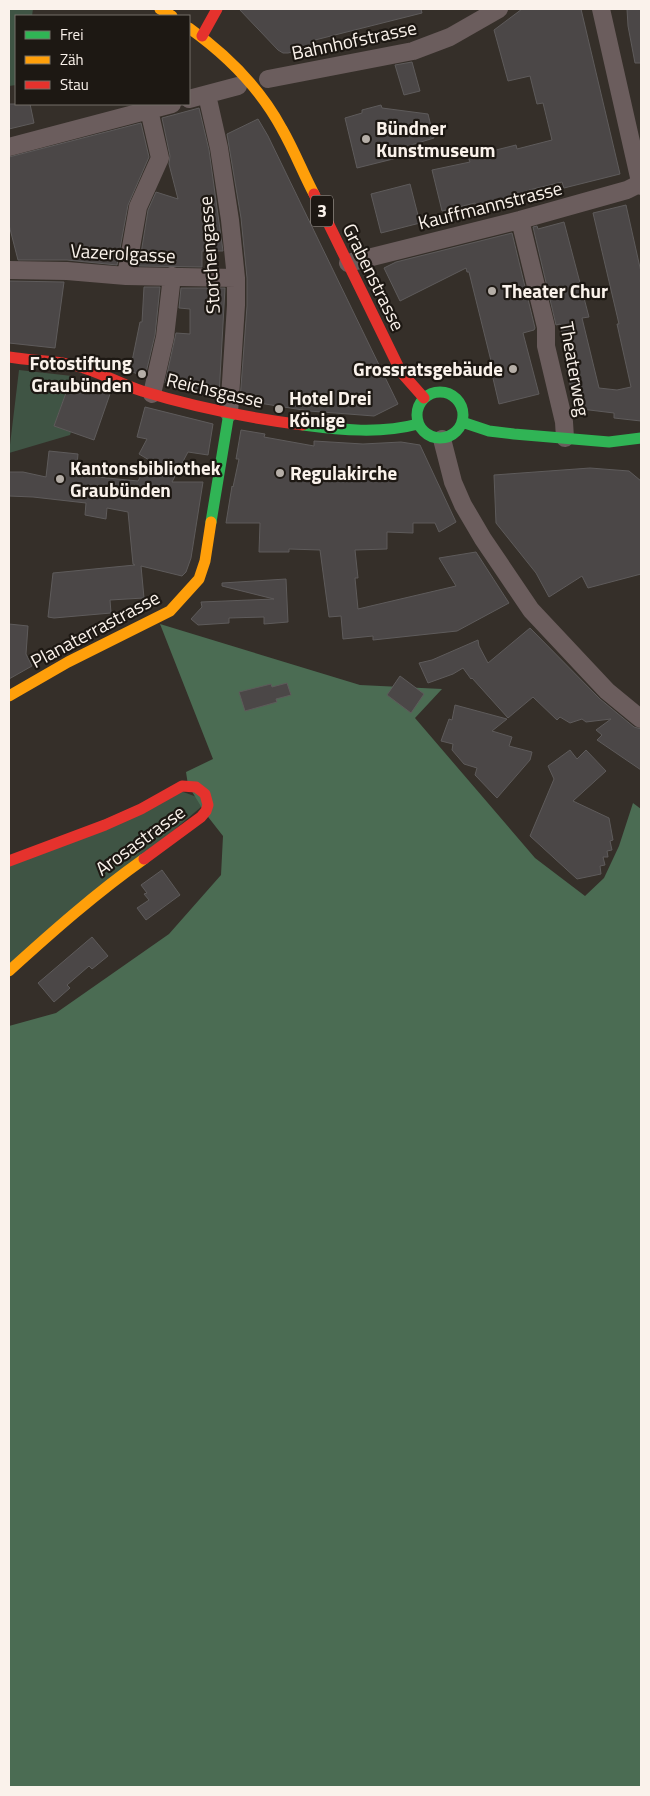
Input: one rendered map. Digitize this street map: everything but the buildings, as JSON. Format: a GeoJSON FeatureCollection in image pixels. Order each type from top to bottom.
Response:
{"type":"FeatureCollection","features":[{"type":"Feature","properties":{"kind":"main road"},"geometry":{"type":"LineString","coordinates":[[202,36],[217,9]]}},
{"type":"Feature","properties":{"kind":"main road","name":"Grabenstrasse"},"geometry":{"type":"LineString","coordinates":[[190,29],[228,58],[268,105],[282,129],[402,372],[424,398]]}},
{"type":"Feature","properties":{"kind":"main road","name":"Reichsgasse"},"geometry":{"type":"LineString","coordinates":[[9,357],[75,365],[98,372],[125,385],[152,394],[229,413],[305,426],[370,431],[403,429],[418,424]]}},
{"type":"Feature","properties":{"kind":"main road"},"geometry":{"type":"LineString","coordinates":[[435,393],[449,394],[460,403],[462,422],[454,434],[442,439],[428,435],[418,424],[418,409],[424,398],[435,393]]}},
{"type":"Feature","properties":{"kind":"main road","name":"Planaterrastrasse"},"geometry":{"type":"LineString","coordinates":[[9,696],[68,662],[170,611],[193,587],[202,571],[212,527],[229,413]]}},
{"type":"Feature","properties":{"kind":"main road"},"geometry":{"type":"LineString","coordinates":[[462,422],[489,431],[564,438],[609,442],[641,438]]}},
{"type":"Feature","properties":{"kind":"main road"},"geometry":{"type":"LineString","coordinates":[[609,442],[634,452]]}},
{"type":"Feature","properties":{"kind":"main road","name":"Arosastrasse"},"geometry":{"type":"LineString","coordinates":[[9,861],[97,828],[141,809],[182,786],[194,786],[203,790],[206,795],[208,807],[202,817],[113,881],[59,926],[9,972]]}},
{"type":"Feature","properties":{"kind":"street","name":"Bahnhofstrasse"},"geometry":{"type":"LineString","coordinates":[[268,79],[413,51],[450,37],[499,9]]}},
{"type":"Feature","properties":{"kind":"street"},"geometry":{"type":"LineString","coordinates":[[601,9],[641,184]]}},
{"type":"Feature","properties":{"kind":"street"},"geometry":{"type":"LineString","coordinates":[[190,100],[238,86]]}},
{"type":"Feature","properties":{"kind":"street","name":"Storchengasse"},"geometry":{"type":"LineString","coordinates":[[207,95],[219,148],[230,220],[236,278],[229,413]]}},
{"type":"Feature","properties":{"kind":"street"},"geometry":{"type":"LineString","coordinates":[[9,147],[168,105]]}},
{"type":"Feature","properties":{"kind":"street"},"geometry":{"type":"LineString","coordinates":[[126,276],[138,207],[160,158],[149,110]]}},
{"type":"Feature","properties":{"kind":"street","name":"Kauffmannstrasse"},"geometry":{"type":"LineString","coordinates":[[348,263],[520,220],[627,190],[641,184]]}},
{"type":"Feature","properties":{"kind":"street","name":"Theaterweg"},"geometry":{"type":"LineString","coordinates":[[520,220],[546,327],[546,346],[564,422],[564,438]]}},
{"type":"Feature","properties":{"kind":"street","name":"Vazerolgasse"},"geometry":{"type":"LineString","coordinates":[[9,270],[67,271],[126,276],[236,278]]}},
{"type":"Feature","properties":{"kind":"street"},"geometry":{"type":"LineString","coordinates":[[152,394],[165,337],[172,276]]}},
{"type":"Feature","properties":{"kind":"street"},"geometry":{"type":"LineString","coordinates":[[442,439],[452,482],[463,505],[483,539],[531,610],[607,691],[641,719]]}},
{"type":"Feature","properties":{"kind":"green space"},"geometry":{"type":"Polygon","coordinates":[[[9,9],[33,9],[32,15],[15,15],[15,85],[9,86],[9,9]]]}},
{"type":"Feature","properties":{"kind":"green space"},"geometry":{"type":"Polygon","coordinates":[[[19,370],[72,376],[54,426],[71,432],[70,435],[9,453],[19,370]]]}},
{"type":"Feature","properties":{"kind":"green space"},"geometry":{"type":"Polygon","coordinates":[[[160,624],[360,685],[442,689],[415,718],[535,858],[585,896],[604,878],[619,846],[633,803],[641,809],[641,1787],[9,1787],[9,1026],[56,1013],[169,934],[221,875],[223,836],[205,813],[188,785],[186,772],[213,759],[160,624]]]}},
{"type":"Feature","properties":{"kind":"green space"},"geometry":{"type":"Polygon","coordinates":[[[175,789],[208,801],[9,971],[9,861],[175,789]]]}},
{"type":"Feature","properties":{"kind":"traffic: fast"},"geometry":{"type":"LineString","coordinates":[[436,392],[444,392],[453,396],[459,402],[463,415],[459,428],[453,434],[444,438],[436,438],[427,434],[421,428],[417,419],[417,411],[421,402],[427,396],[436,392]]}},
{"type":"Feature","properties":{"kind":"traffic: fast"},"geometry":{"type":"LineString","coordinates":[[211,522],[229,413]]}},
{"type":"Feature","properties":{"kind":"traffic: fast"},"geometry":{"type":"LineString","coordinates":[[462,422],[489,431],[514,434],[609,442],[641,438]]}},
{"type":"Feature","properties":{"kind":"traffic: fast"},"geometry":{"type":"LineString","coordinates":[[303,425],[346,430],[375,430],[418,424]]}},
{"type":"Feature","properties":{"kind":"traffic: slow"},"geometry":{"type":"LineString","coordinates":[[160,9],[170,15]]}},
{"type":"Feature","properties":{"kind":"traffic: slow"},"geometry":{"type":"LineString","coordinates":[[190,29],[242,73],[264,100],[286,137],[314,194]]}},
{"type":"Feature","properties":{"kind":"traffic: slow"},"geometry":{"type":"LineString","coordinates":[[9,696],[68,662],[170,611],[199,579],[205,561],[211,522]]}},
{"type":"Feature","properties":{"kind":"traffic: slow"},"geometry":{"type":"LineString","coordinates":[[9,971],[58,927],[144,859]]}},
{"type":"Feature","properties":{"kind":"traffic: jam"},"geometry":{"type":"LineString","coordinates":[[202,36],[217,9]]}},
{"type":"Feature","properties":{"kind":"traffic: jam"},"geometry":{"type":"LineString","coordinates":[[314,194],[401,372],[424,398]]}},
{"type":"Feature","properties":{"kind":"traffic: jam"},"geometry":{"type":"LineString","coordinates":[[9,357],[69,364],[94,371],[142,391],[182,402],[262,419],[303,425]]}},
{"type":"Feature","properties":{"kind":"traffic: jam"},"geometry":{"type":"LineString","coordinates":[[9,861],[105,825],[141,809],[182,786],[196,787],[205,794],[208,805],[201,817],[144,859]]}},
{"type":"Feature","properties":{"kind":"place","name":"Bündner Kunstmuseum"},"geometry":{"type":"Point","coordinates":[366,139]}},
{"type":"Feature","properties":{"kind":"place","name":"Theater Chur"},"geometry":{"type":"Point","coordinates":[492,291]}},
{"type":"Feature","properties":{"kind":"place","name":"Grossratsgebäude"},"geometry":{"type":"Point","coordinates":[513,369]}},
{"type":"Feature","properties":{"kind":"place","name":"Fotostiftung Graubünden"},"geometry":{"type":"Point","coordinates":[142,374]}},
{"type":"Feature","properties":{"kind":"place","name":"Hotel Drei Könige"},"geometry":{"type":"Point","coordinates":[279,409]}},
{"type":"Feature","properties":{"kind":"place","name":"Regulakirche"},"geometry":{"type":"Point","coordinates":[280,473]}},
{"type":"Feature","properties":{"kind":"place","name":"Kantonsbibliothek Graubünden"},"geometry":{"type":"Point","coordinates":[60,479]}}]}
